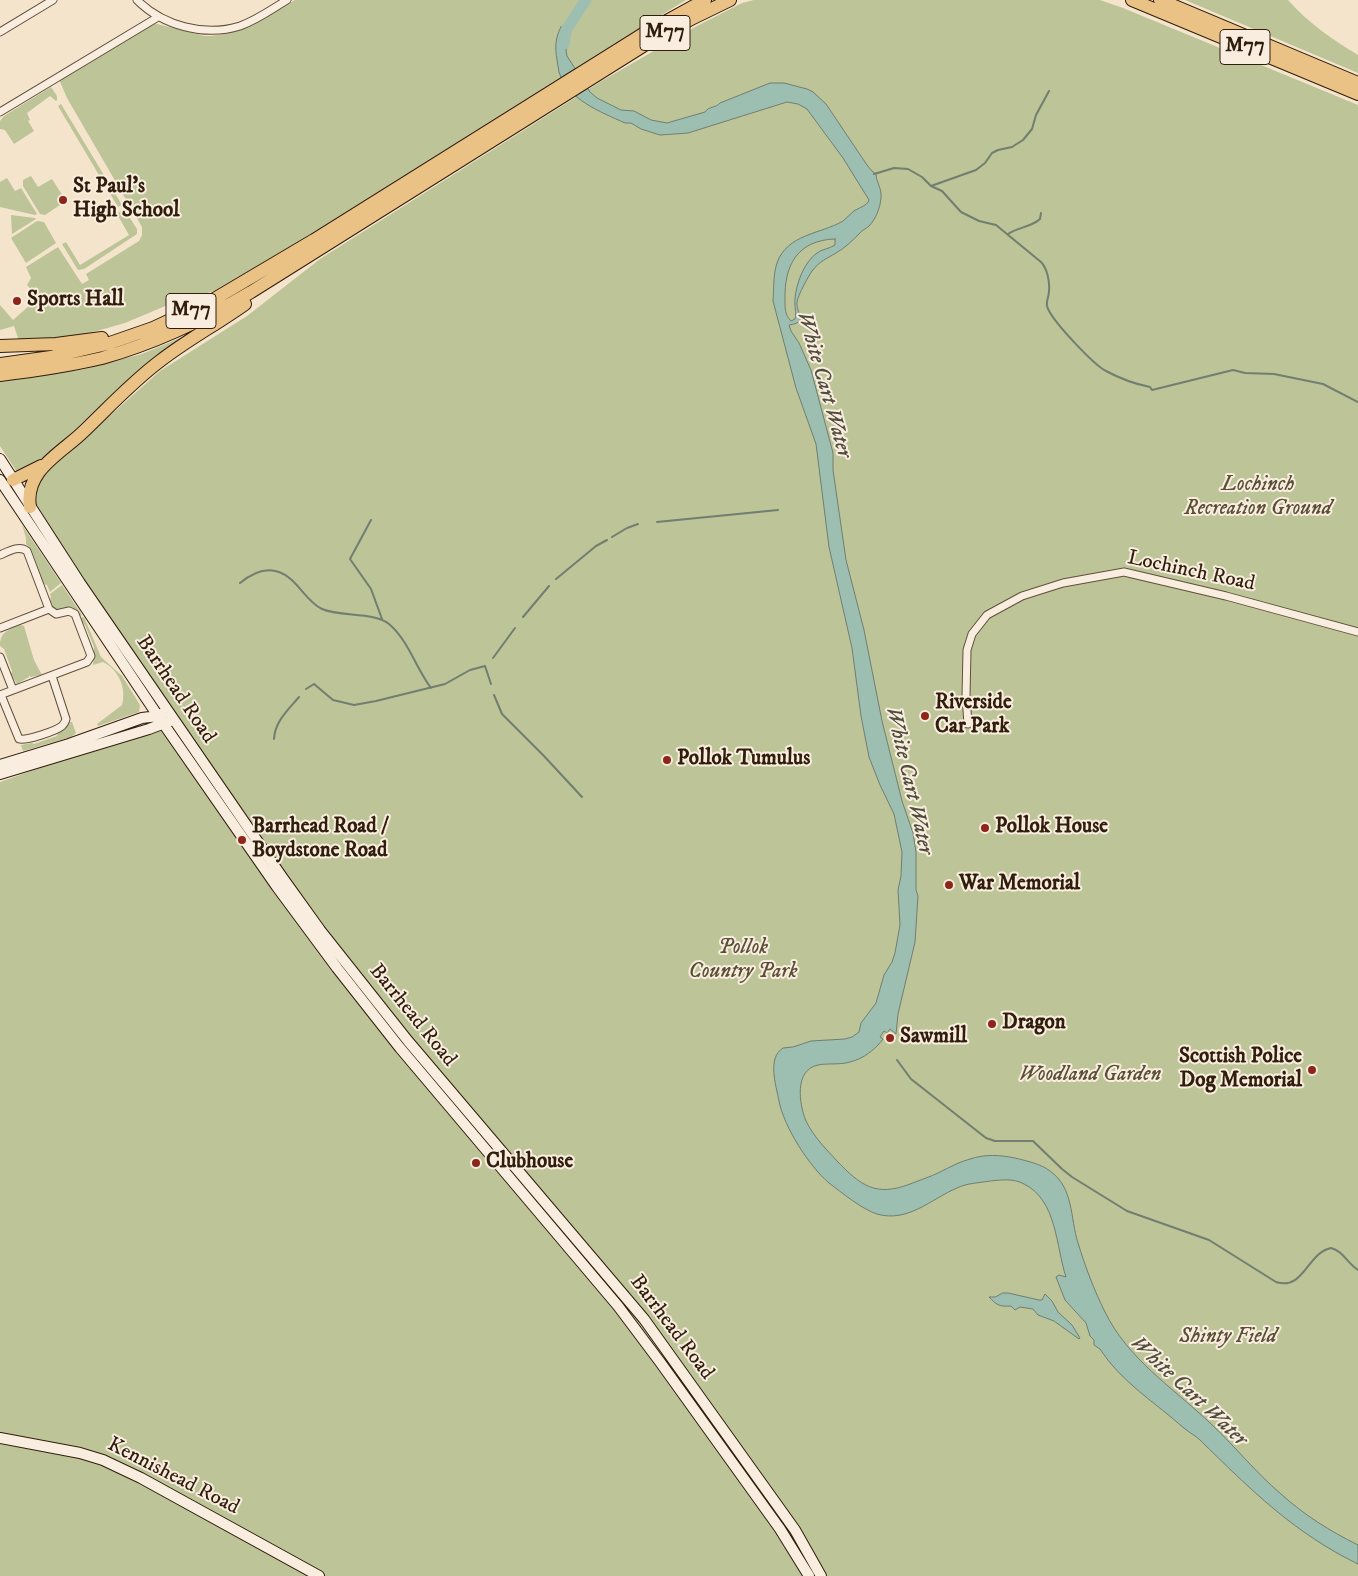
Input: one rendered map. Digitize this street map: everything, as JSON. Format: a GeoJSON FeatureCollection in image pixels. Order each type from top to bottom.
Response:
{"type":"FeatureCollection","features":[{"type":"Feature","properties":{"kind":"highway","name":"M77"},"geometry":{"type":"LineString","coordinates":[[0,364],[51,357],[107,344],[153,328],[196,309],[242,284],[553,96],[600,67],[660,24],[705,0]]}},
{"type":"Feature","properties":{"kind":"highway","name":"M77"},"geometry":{"type":"LineString","coordinates":[[600,67],[730,0]]}},
{"type":"Feature","properties":{"kind":"highway","name":"M77"},"geometry":{"type":"LineString","coordinates":[[1132,0],[1358,94]]}},
{"type":"Feature","properties":{"kind":"highway","name":"M77"},"geometry":{"type":"LineString","coordinates":[[1160,0],[1358,83]]}},
{"type":"Feature","properties":{"kind":"highway","name":"M77"},"geometry":{"type":"LineString","coordinates":[[0,375],[85,362],[152,341],[198,321],[234,302],[322,248],[553,96]]}},
{"type":"Feature","properties":{"kind":"highway"},"geometry":{"type":"LineString","coordinates":[[30,507],[30,486],[35,477],[48,462],[84,431],[129,387],[160,361],[249,302],[322,248]]}},
{"type":"Feature","properties":{"kind":"highway"},"geometry":{"type":"LineString","coordinates":[[0,346],[49,345],[96,339],[139,328],[196,309]]}},
{"type":"Feature","properties":{"kind":"highway"},"geometry":{"type":"LineString","coordinates":[[5,482],[48,462]]}},
{"type":"Feature","properties":{"kind":"main road","name":"Barrhead Road"},"geometry":{"type":"LineString","coordinates":[[0,459],[5,482],[224,802],[346,965],[414,1049],[629,1300],[795,1530],[821,1576]]}},
{"type":"Feature","properties":{"kind":"main road","name":"Barrhead Road"},"geometry":{"type":"LineString","coordinates":[[5,482],[30,507],[165,718]]}},
{"type":"Feature","properties":{"kind":"main road"},"geometry":{"type":"LineString","coordinates":[[0,765],[69,744],[140,719],[165,718]]}},
{"type":"Feature","properties":{"kind":"main road"},"geometry":{"type":"LineString","coordinates":[[0,774],[165,718]]}},
{"type":"Feature","properties":{"kind":"main road","name":"Barrhead Road"},"geometry":{"type":"LineString","coordinates":[[224,802],[278,887],[354,991],[603,1288],[660,1362],[780,1529],[808,1576]]}},
{"type":"Feature","properties":{"kind":"main road","name":"Kennishead Road"},"geometry":{"type":"LineString","coordinates":[[0,1438],[80,1453],[103,1460],[141,1478],[319,1576]]}},
{"type":"Feature","properties":{"kind":"main road"},"geometry":{"type":"LineString","coordinates":[[744,1478],[753,1472]]}},
{"type":"Feature","properties":{"kind":"street"},"geometry":{"type":"LineString","coordinates":[[0,32],[53,0]]}},
{"type":"Feature","properties":{"kind":"street"},"geometry":{"type":"LineString","coordinates":[[137,0],[158,17],[195,29],[227,29],[246,23],[287,0]]}},
{"type":"Feature","properties":{"kind":"street"},"geometry":{"type":"LineString","coordinates":[[0,112],[158,17]]}},
{"type":"Feature","properties":{"kind":"street"},"geometry":{"type":"LineString","coordinates":[[0,555],[18,548],[28,551],[49,609],[56,614],[69,610],[73,612],[91,656],[87,662],[0,695],[19,740],[25,740],[64,725],[66,719],[52,676]]}},
{"type":"Feature","properties":{"kind":"street","name":"Lochinch Road"},"geometry":{"type":"LineString","coordinates":[[968,724],[966,696],[967,650],[972,634],[987,615],[1022,596],[1063,583],[1124,572],[1226,596],[1358,632]]}},
{"type":"Feature","properties":{"kind":"street"},"geometry":{"type":"LineString","coordinates":[[0,628],[49,609]]}},
{"type":"Feature","properties":{"kind":"street"},"geometry":{"type":"LineString","coordinates":[[0,657],[13,690]]}},
{"type":"Feature","properties":{"kind":"green space"},"geometry":{"type":"Polygon","coordinates":[[[295,0],[686,0],[286,249],[214,291],[170,304],[125,323],[61,339],[19,341],[14,326],[0,330],[0,305],[13,320],[38,298],[27,285],[31,278],[26,267],[58,247],[82,284],[89,280],[86,274],[139,241],[142,235],[142,227],[67,98],[58,77],[153,23],[205,36],[216,35],[228,33],[252,24],[295,0]]]}},
{"type":"Feature","properties":{"kind":"green space","name":"Pollok Country Park"},"geometry":{"type":"Polygon","coordinates":[[[754,0],[1100,0],[1358,105],[1358,1576],[0,1576],[0,782],[177,719],[81,577],[35,504],[33,500],[42,472],[61,459],[160,371],[247,316],[320,259],[600,82],[697,26],[742,3],[754,0]]]}},
{"type":"Feature","properties":{"kind":"green space"},"geometry":{"type":"Polygon","coordinates":[[[1185,0],[1288,0],[1303,16],[1358,55],[1358,73],[1185,0]]]}},
{"type":"Feature","properties":{"kind":"green space"},"geometry":{"type":"Polygon","coordinates":[[[51,87],[57,96],[57,100],[50,96],[27,113],[30,120],[28,121],[34,131],[14,144],[5,130],[0,129],[0,121],[4,116],[51,87]]]}},
{"type":"Feature","properties":{"kind":"green space"},"geometry":{"type":"Polygon","coordinates":[[[61,104],[122,205],[118,207],[58,106],[61,104]]]}},
{"type":"Feature","properties":{"kind":"green space"},"geometry":{"type":"Polygon","coordinates":[[[31,176],[38,187],[52,179],[66,201],[45,215],[40,214],[23,186],[23,180],[31,176]]]}},
{"type":"Feature","properties":{"kind":"green space"},"geometry":{"type":"Polygon","coordinates":[[[7,178],[15,191],[21,188],[37,214],[0,207],[0,182],[7,178]]]}},
{"type":"Feature","properties":{"kind":"green space"},"geometry":{"type":"Polygon","coordinates":[[[124,209],[137,229],[137,234],[84,269],[78,270],[62,244],[66,242],[80,265],[129,235],[117,214],[124,209]]]}},
{"type":"Feature","properties":{"kind":"green space"},"geometry":{"type":"Polygon","coordinates":[[[11,215],[35,218],[36,219],[12,234],[11,215]]]}},
{"type":"Feature","properties":{"kind":"green space"},"geometry":{"type":"Polygon","coordinates":[[[37,221],[44,222],[56,243],[26,263],[11,238],[37,221]]]}},
{"type":"Feature","properties":{"kind":"green space"},"geometry":{"type":"Polygon","coordinates":[[[192,333],[139,371],[46,456],[17,472],[0,446],[0,380],[81,370],[142,354],[192,333]]]}},
{"type":"Feature","properties":{"kind":"green space"},"geometry":{"type":"Polygon","coordinates":[[[22,525],[61,583],[50,592],[47,585],[44,584],[32,551],[26,544],[22,525]]]}},
{"type":"Feature","properties":{"kind":"green space"},"geometry":{"type":"Polygon","coordinates":[[[62,585],[82,615],[80,616],[77,611],[70,607],[58,610],[53,608],[50,594],[62,585]]]}},
{"type":"Feature","properties":{"kind":"green space"},"geometry":{"type":"Polygon","coordinates":[[[84,617],[101,657],[122,676],[140,705],[139,712],[98,726],[97,724],[122,705],[123,692],[120,680],[113,669],[103,662],[93,665],[94,647],[80,618],[84,617]]]}},
{"type":"Feature","properties":{"kind":"green space"},"geometry":{"type":"Polygon","coordinates":[[[20,625],[24,626],[34,660],[42,675],[30,677],[29,675],[29,677],[17,684],[11,674],[12,671],[4,649],[0,646],[0,641],[8,630],[20,625]]]}},
{"type":"Feature","properties":{"kind":"green space"},"geometry":{"type":"Polygon","coordinates":[[[69,722],[72,722],[76,733],[71,737],[23,751],[21,745],[34,744],[57,736],[58,732],[65,729],[69,722]]]}},
{"type":"Feature","properties":{"kind":"shaded area"},"geometry":{"type":"Polygon","coordinates":[[[561,27],[571,31],[566,50],[567,56],[590,92],[597,98],[621,110],[634,111],[651,120],[667,123],[705,112],[720,103],[770,83],[784,83],[807,89],[826,104],[867,165],[876,174],[881,191],[879,209],[876,217],[868,227],[846,246],[820,262],[812,271],[797,302],[800,320],[795,324],[789,325],[811,370],[833,453],[833,470],[846,560],[864,630],[882,721],[902,801],[913,833],[916,852],[916,890],[918,896],[915,942],[898,1014],[896,1034],[890,1029],[887,1033],[884,1031],[880,1037],[883,1039],[877,1046],[855,1061],[818,1065],[810,1068],[805,1073],[800,1088],[800,1097],[806,1121],[820,1142],[846,1170],[862,1183],[878,1189],[898,1188],[976,1157],[998,1156],[1015,1158],[1050,1171],[1058,1178],[1067,1195],[1078,1243],[1097,1295],[1115,1329],[1126,1344],[1152,1372],[1209,1422],[1262,1477],[1290,1502],[1318,1522],[1358,1545],[1358,1564],[1313,1538],[1274,1509],[1198,1439],[1128,1382],[1108,1361],[1100,1349],[1094,1345],[1094,1340],[1090,1336],[1086,1323],[1065,1300],[1056,1277],[1059,1275],[1066,1277],[1054,1225],[1043,1201],[1035,1191],[1020,1182],[1011,1180],[973,1183],[957,1188],[909,1213],[888,1216],[877,1214],[859,1205],[821,1176],[792,1134],[782,1111],[775,1080],[774,1065],[778,1052],[783,1048],[811,1041],[845,1039],[859,1032],[861,1023],[876,1003],[884,975],[892,962],[900,925],[898,890],[901,876],[902,852],[894,814],[869,757],[861,716],[852,648],[829,547],[816,444],[796,388],[773,301],[774,277],[777,263],[788,246],[796,240],[843,221],[869,200],[843,158],[807,109],[798,104],[787,102],[688,133],[660,135],[641,129],[631,123],[625,123],[586,104],[563,82],[559,72],[556,51],[561,27]],[[835,239],[811,244],[795,257],[790,266],[785,288],[786,312],[791,321],[795,319],[796,314],[795,302],[799,280],[808,262],[817,253],[835,245],[835,239]]]}},
{"type":"Feature","properties":{"kind":"shaded area"},"geometry":{"type":"Polygon","coordinates":[[[1003,1293],[1039,1300],[1042,1300],[1045,1294],[1052,1301],[1058,1312],[1072,1325],[1080,1338],[1054,1321],[1038,1315],[1033,1309],[1020,1307],[1015,1310],[1011,1306],[998,1304],[989,1297],[995,1297],[1003,1293]]]}},
{"type":"Feature","properties":{"kind":"waterway","name":"White Cart Water"},"geometry":{"type":"LineString","coordinates":[[564,44],[566,30],[586,0]]}},
{"type":"Feature","properties":{"kind":"waterway"},"geometry":{"type":"LineString","coordinates":[[931,186],[976,170],[985,163],[992,153],[1012,147],[1023,140],[1032,129],[1036,115],[1049,91]]}},
{"type":"Feature","properties":{"kind":"waterway"},"geometry":{"type":"LineString","coordinates":[[874,174],[894,168],[908,169],[922,177],[931,186],[942,191],[961,212],[979,221],[996,225],[1041,262],[1048,279],[1049,293],[1047,306],[1050,312],[1064,331],[1083,351],[1100,367],[1111,374],[1150,387],[1152,390],[1233,370],[1245,373],[1274,374],[1323,384],[1358,402]]}},
{"type":"Feature","properties":{"kind":"waterway"},"geometry":{"type":"LineString","coordinates":[[1008,234],[1037,222],[1040,219],[1041,213]]}},
{"type":"Feature","properties":{"kind":"waterway"},"geometry":{"type":"LineString","coordinates":[[657,522],[778,510]]}},
{"type":"Feature","properties":{"kind":"waterway"},"geometry":{"type":"LineString","coordinates":[[371,520],[350,559],[371,589],[382,619]]}},
{"type":"Feature","properties":{"kind":"waterway"},"geometry":{"type":"LineString","coordinates":[[612,537],[638,524]]}},
{"type":"Feature","properties":{"kind":"waterway"},"geometry":{"type":"LineString","coordinates":[[556,579],[596,546],[607,540]]}},
{"type":"Feature","properties":{"kind":"waterway"},"geometry":{"type":"LineString","coordinates":[[240,583],[258,572],[269,570],[279,572],[291,579],[311,601],[322,609],[383,620],[396,631],[407,646],[431,688]]}},
{"type":"Feature","properties":{"kind":"waterway"},"geometry":{"type":"LineString","coordinates":[[523,617],[549,586]]}},
{"type":"Feature","properties":{"kind":"waterway"},"geometry":{"type":"LineString","coordinates":[[493,658],[515,628]]}},
{"type":"Feature","properties":{"kind":"waterway"},"geometry":{"type":"LineString","coordinates":[[306,689],[314,684],[333,700],[354,705],[445,684],[470,670],[485,666],[491,684]]}},
{"type":"Feature","properties":{"kind":"waterway"},"geometry":{"type":"LineString","coordinates":[[494,695],[502,714],[582,797]]}},
{"type":"Feature","properties":{"kind":"waterway"},"geometry":{"type":"LineString","coordinates":[[274,739],[279,721],[299,697]]}},
{"type":"Feature","properties":{"kind":"waterway"},"geometry":{"type":"LineString","coordinates":[[897,1060],[911,1079],[986,1138],[995,1141],[1033,1141],[1072,1177],[1127,1211],[1209,1240],[1276,1282],[1285,1283],[1293,1281],[1299,1277],[1316,1257],[1323,1251],[1331,1248],[1339,1252],[1358,1270]]}},
{"type":"Feature","properties":{"kind":"place","name":"St Paul's High School"},"geometry":{"type":"Point","coordinates":[63,200]}},
{"type":"Feature","properties":{"kind":"place","name":"Sports Hall"},"geometry":{"type":"Point","coordinates":[17,301]}},
{"type":"Feature","properties":{"kind":"place","name":"Riverside Car Park"},"geometry":{"type":"Point","coordinates":[925,716]}},
{"type":"Feature","properties":{"kind":"place","name":"Pollok Tumulus"},"geometry":{"type":"Point","coordinates":[667,760]}},
{"type":"Feature","properties":{"kind":"place","name":"Pollok House"},"geometry":{"type":"Point","coordinates":[985,828]}},
{"type":"Feature","properties":{"kind":"place","name":"Barrhead Road / Boydstone Road"},"geometry":{"type":"Point","coordinates":[242,840]}},
{"type":"Feature","properties":{"kind":"place","name":"War Memorial"},"geometry":{"type":"Point","coordinates":[949,885]}},
{"type":"Feature","properties":{"kind":"place","name":"Dragon"},"geometry":{"type":"Point","coordinates":[992,1024]}},
{"type":"Feature","properties":{"kind":"place","name":"Sawmill"},"geometry":{"type":"Point","coordinates":[890,1038]}},
{"type":"Feature","properties":{"kind":"place","name":"Scottish Police Dog Memorial"},"geometry":{"type":"Point","coordinates":[1312,1070]}},
{"type":"Feature","properties":{"kind":"place","name":"Clubhouse"},"geometry":{"type":"Point","coordinates":[476,1163]}},
{"type":"Feature","properties":{"kind":"park label","name":"Lochinch Recreation Ground"},"geometry":{"type":"Point","coordinates":[1258,498]}},
{"type":"Feature","properties":{"kind":"park label","name":"Woodland Garden"},"geometry":{"type":"Point","coordinates":[1090,1076]}},
{"type":"Feature","properties":{"kind":"park label","name":"Shinty Field"},"geometry":{"type":"Point","coordinates":[1228,1338]}}]}
